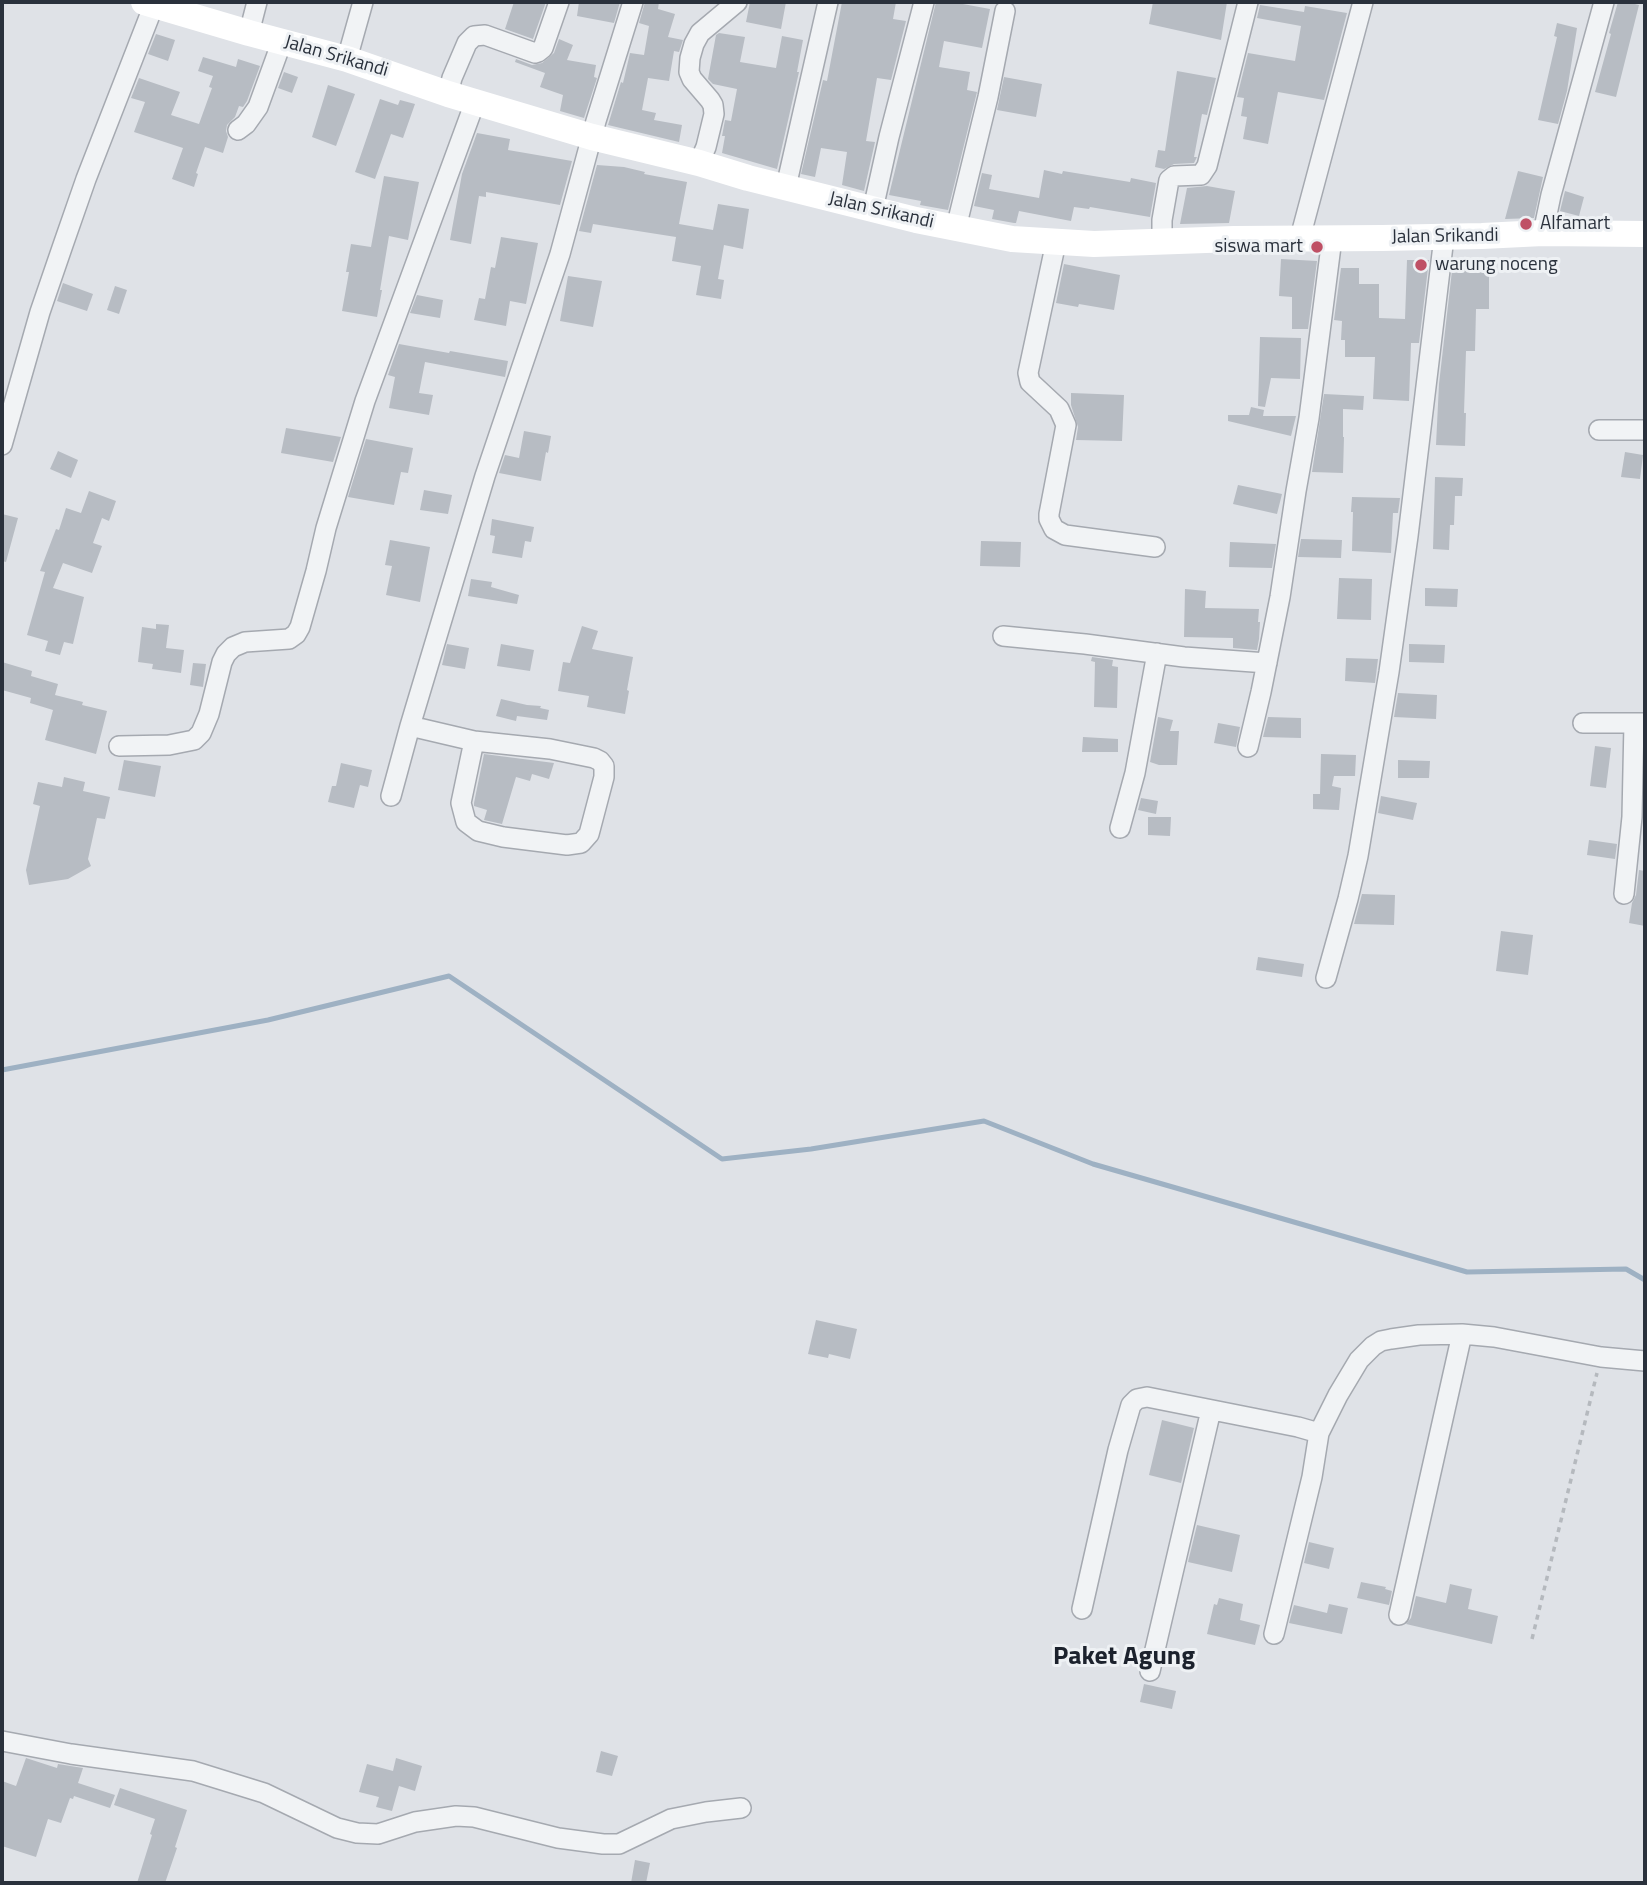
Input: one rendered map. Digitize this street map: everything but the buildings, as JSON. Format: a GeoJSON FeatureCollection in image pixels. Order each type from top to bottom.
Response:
{"type":"FeatureCollection","features":[{"type":"Feature","properties":{"kind":"street"},"geometry":{"type":"LineString","coordinates":[[249,33],[257,2]]}},
{"type":"Feature","properties":{"kind":"street"},"geometry":{"type":"LineString","coordinates":[[347,59],[363,2]]}},
{"type":"Feature","properties":{"kind":"street"},"geometry":{"type":"LineString","coordinates":[[448,94],[467,43],[474,36],[485,35],[538,52],[543,48],[559,2]]}},
{"type":"Feature","properties":{"kind":"street"},"geometry":{"type":"LineString","coordinates":[[391,796],[485,476],[560,254],[633,2]]}},
{"type":"Feature","properties":{"kind":"street"},"geometry":{"type":"LineString","coordinates":[[699,163],[714,114],[710,100],[692,79],[689,72],[690,58],[701,33],[737,2]]}},
{"type":"Feature","properties":{"kind":"street"},"geometry":{"type":"LineString","coordinates":[[786,187],[828,2]]}},
{"type":"Feature","properties":{"kind":"street"},"geometry":{"type":"LineString","coordinates":[[873,209],[924,2]]}},
{"type":"Feature","properties":{"kind":"street"},"geometry":{"type":"LineString","coordinates":[[1163,242],[1162,220],[1169,180],[1174,176],[1198,176],[1206,169],[1248,2]]}},
{"type":"Feature","properties":{"kind":"street"},"geometry":{"type":"LineString","coordinates":[[1300,238],[1363,2]]}},
{"type":"Feature","properties":{"kind":"street"},"geometry":{"type":"LineString","coordinates":[[1543,233],[1604,2]]}},
{"type":"Feature","properties":{"kind":"street"},"geometry":{"type":"LineString","coordinates":[[2,445],[40,312],[151,3]]}},
{"type":"Feature","properties":{"kind":"street","name":"Jalan Srikandi"},"geometry":{"type":"LineString","coordinates":[[151,3],[347,59],[448,94],[592,137],[873,209],[1013,239],[1094,244],[1543,233],[1645,234]]}},
{"type":"Feature","properties":{"kind":"street"},"geometry":{"type":"LineString","coordinates":[[956,228],[988,97],[1005,11]]}},
{"type":"Feature","properties":{"kind":"street"},"geometry":{"type":"LineString","coordinates":[[238,130],[258,107],[282,41]]}},
{"type":"Feature","properties":{"kind":"street"},"geometry":{"type":"LineString","coordinates":[[119,746],[169,746],[194,740],[201,733],[209,714],[226,654],[233,647],[245,642],[289,639],[300,627],[326,528],[365,401],[475,102]]}},
{"type":"Feature","properties":{"kind":"street"},"geometry":{"type":"LineString","coordinates":[[1326,978],[1358,856],[1390,672],[1444,237]]}},
{"type":"Feature","properties":{"kind":"street"},"geometry":{"type":"LineString","coordinates":[[1248,747],[1280,597],[1309,418],[1332,238]]}},
{"type":"Feature","properties":{"kind":"street"},"geometry":{"type":"LineString","coordinates":[[1056,242],[1028,373],[1030,382],[1059,409],[1066,425],[1049,519],[1054,529],[1065,535],[1154,547]]}},
{"type":"Feature","properties":{"kind":"street"},"geometry":{"type":"LineString","coordinates":[[1598,430],[1645,430]]}},
{"type":"Feature","properties":{"kind":"street"},"geometry":{"type":"LineString","coordinates":[[1003,636],[1267,663]]}},
{"type":"Feature","properties":{"kind":"street"},"geometry":{"type":"LineString","coordinates":[[1120,828],[1135,772],[1157,653]]}},
{"type":"Feature","properties":{"kind":"street"},"geometry":{"type":"LineString","coordinates":[[1583,723],[1640,723],[1624,894]]}},
{"type":"Feature","properties":{"kind":"street"},"geometry":{"type":"LineString","coordinates":[[410,726],[474,741],[551,749],[600,761],[604,766],[604,778],[589,834],[581,844],[567,845],[503,836],[478,831],[466,822],[461,803],[474,741]]}},
{"type":"Feature","properties":{"kind":"street"},"geometry":{"type":"LineString","coordinates":[[1399,1615],[1462,1334]]}},
{"type":"Feature","properties":{"kind":"street"},"geometry":{"type":"LineString","coordinates":[[1274,1634],[1312,1476],[1319,1433],[1352,1372],[1365,1352],[1373,1346],[1381,1341],[1419,1335],[1462,1334],[1601,1357],[1645,1361]]}},
{"type":"Feature","properties":{"kind":"street"},"geometry":{"type":"LineString","coordinates":[[1082,1609],[1118,1450],[1131,1405],[1137,1399],[1147,1398],[1319,1433]]}},
{"type":"Feature","properties":{"kind":"street"},"geometry":{"type":"LineString","coordinates":[[1150,1671],[1211,1410]]}},
{"type":"Feature","properties":{"kind":"street"},"geometry":{"type":"LineString","coordinates":[[2,1741],[71,1754],[193,1771],[264,1793],[337,1828],[357,1833],[378,1834],[415,1822],[457,1816],[474,1817],[558,1838],[619,1844],[671,1819],[741,1808]]}},
{"type":"Feature","properties":{"kind":"path"},"geometry":{"type":"LineString","coordinates":[[1532,1639],[1601,1357]]}},
{"type":"Feature","properties":{"kind":"waterway"},"geometry":{"type":"LineString","coordinates":[[2,1070],[268,1020],[449,976],[722,1159],[811,1149],[984,1121],[1093,1164],[1467,1272],[1626,1269],[1645,1280]]}},
{"type":"Feature","properties":{"kind":"place","name":"Alfamart"},"geometry":{"type":"Point","coordinates":[1526,224]}},
{"type":"Feature","properties":{"kind":"place","name":"siswa mart"},"geometry":{"type":"Point","coordinates":[1317,247]}},
{"type":"Feature","properties":{"kind":"place","name":"warung noceng"},"geometry":{"type":"Point","coordinates":[1421,265]}},
{"type":"Feature","properties":{"kind":"district","name":"Paket Agung"},"geometry":{"type":"Point","coordinates":[1124,1658]}}]}
